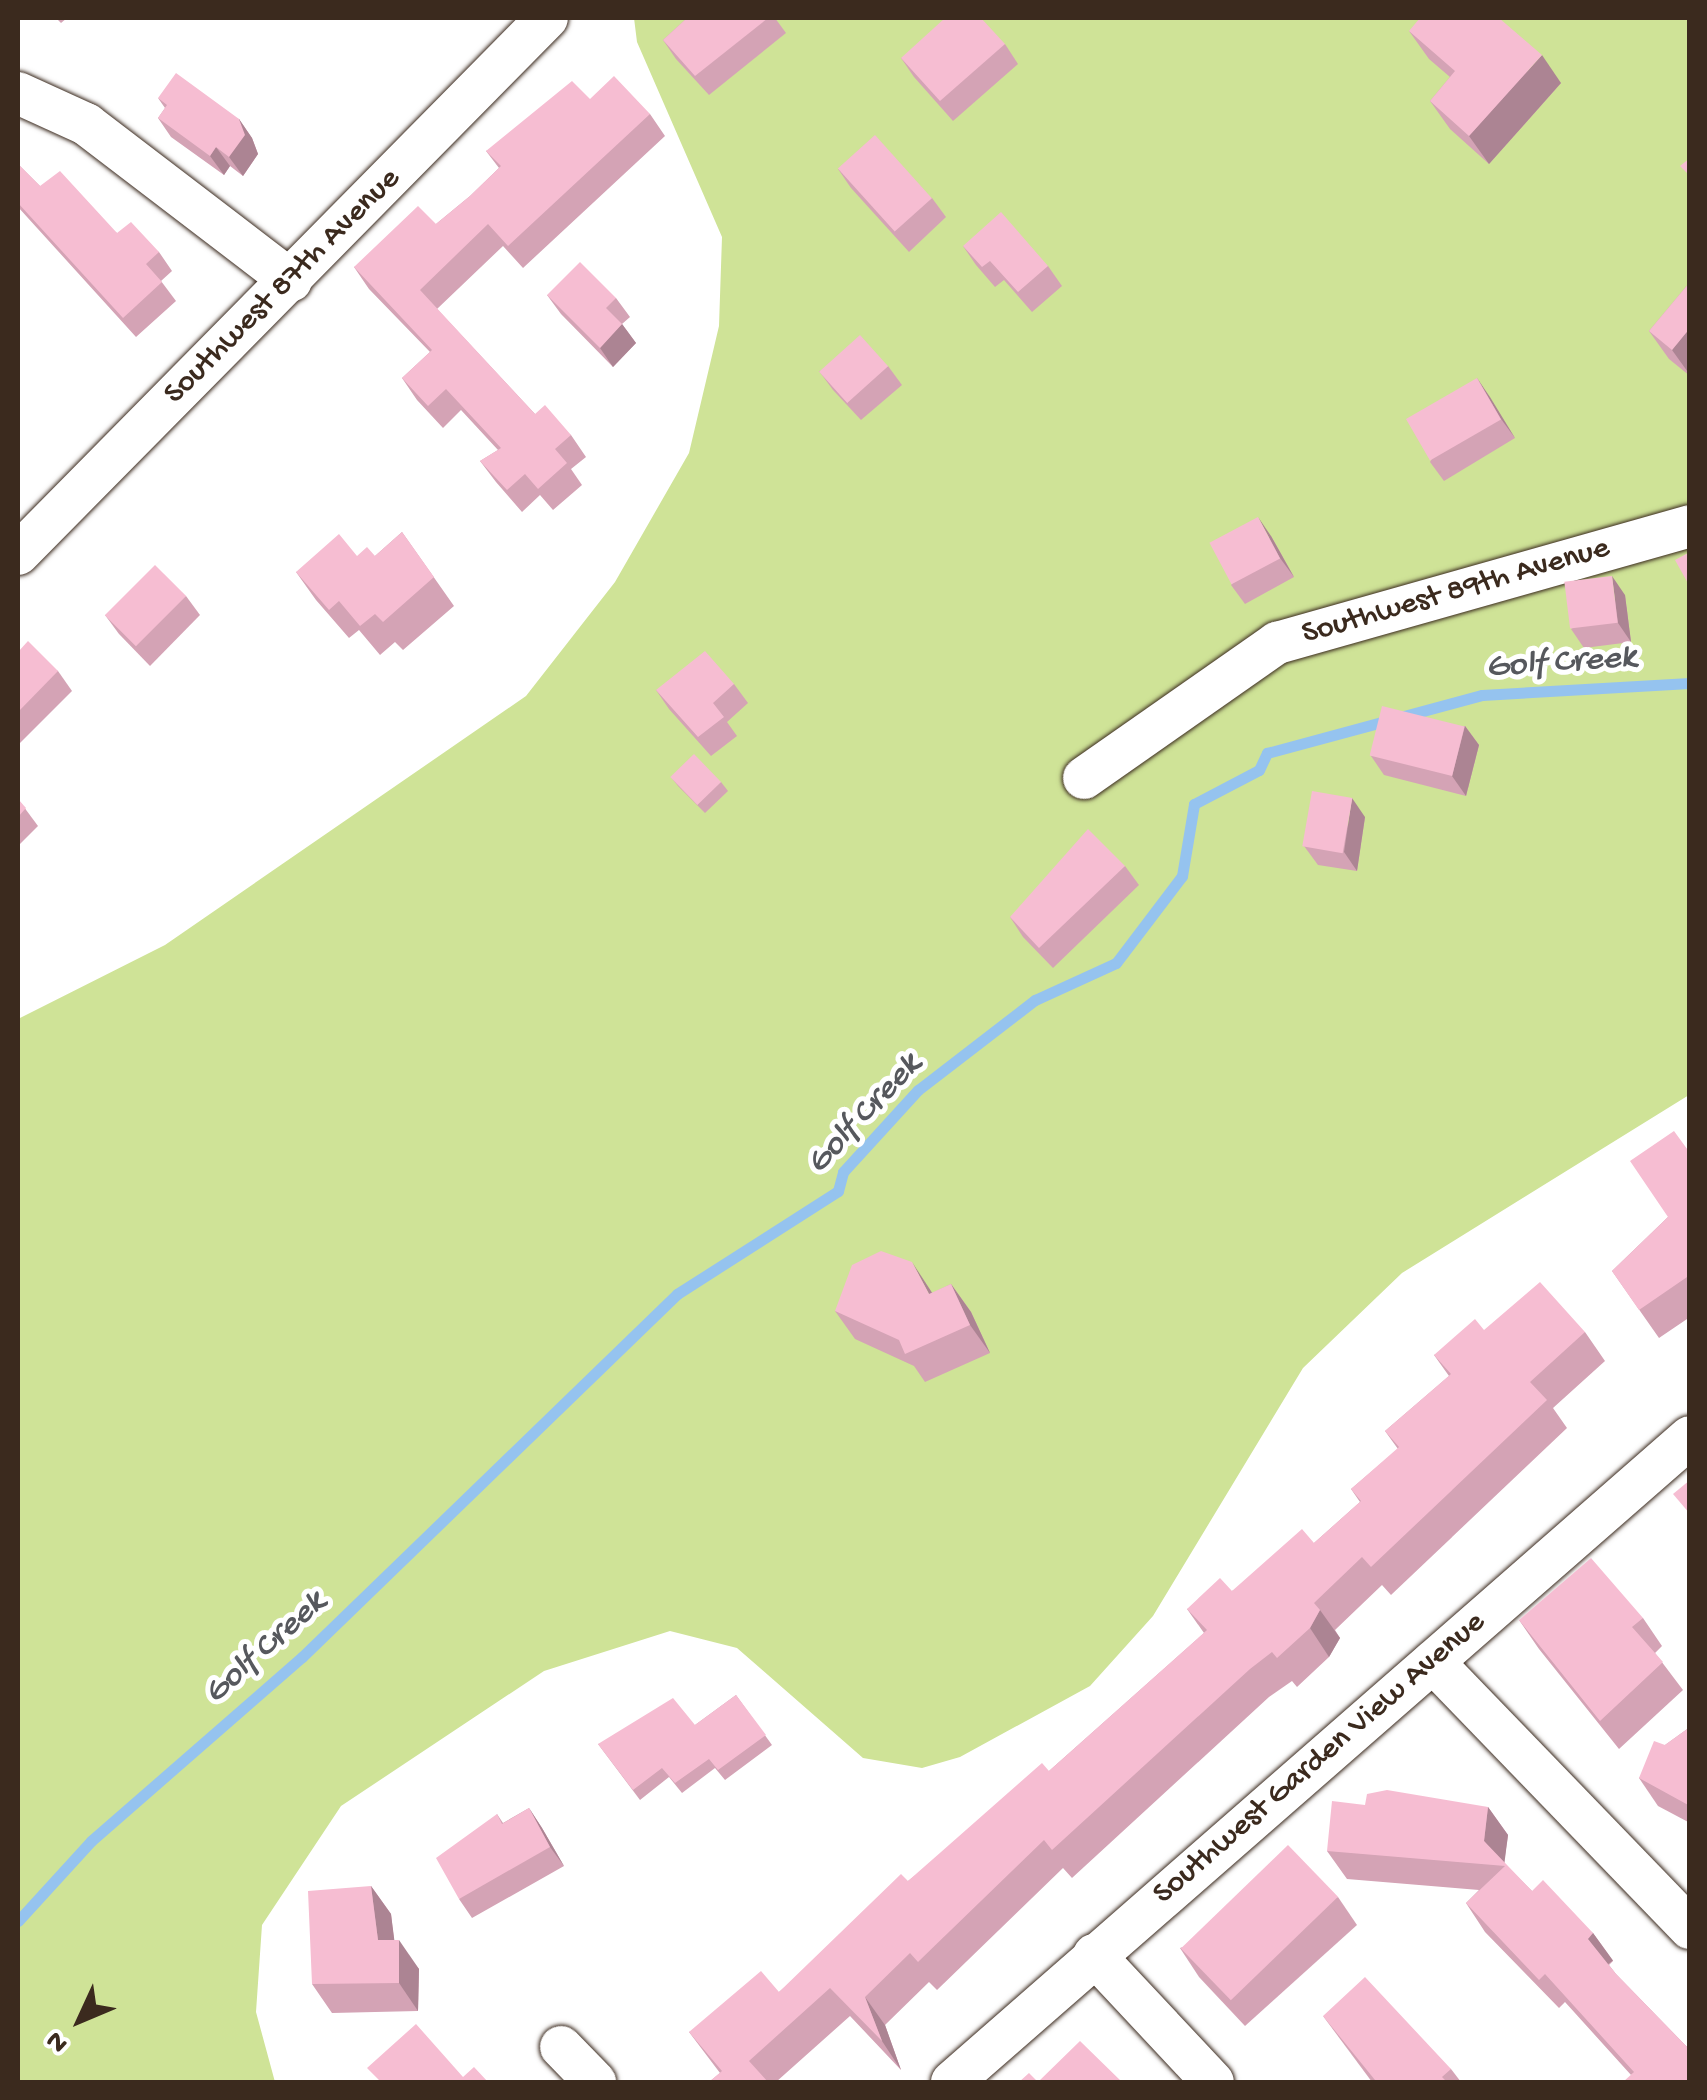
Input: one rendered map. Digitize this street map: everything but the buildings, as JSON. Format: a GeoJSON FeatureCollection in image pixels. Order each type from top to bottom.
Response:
{"type":"FeatureCollection","features":[{"type":"Feature","properties":{"kind":"street","name":"Southwest 87th Avenue"},"geometry":{"type":"LineString","coordinates":[[18,554],[547,18]]}},
{"type":"Feature","properties":{"kind":"street"},"geometry":{"type":"LineString","coordinates":[[18,93],[86,124],[291,281]]}},
{"type":"Feature","properties":{"kind":"street","name":"Southwest 89th Avenue"},"geometry":{"type":"LineString","coordinates":[[1084,778],[1277,643],[1690,526]]}},
{"type":"Feature","properties":{"kind":"street","name":"Southwest Garden View Avenue"},"geometry":{"type":"LineString","coordinates":[[952,2082],[1690,1436]]}},
{"type":"Feature","properties":{"kind":"street"},"geometry":{"type":"LineString","coordinates":[[1433,1662],[1690,1928]]}},
{"type":"Feature","properties":{"kind":"street"},"geometry":{"type":"LineString","coordinates":[[1094,1955],[1214,2082]]}},
{"type":"Feature","properties":{"kind":"street"},"geometry":{"type":"LineString","coordinates":[[562,2047],[595,2082]]}},
{"type":"Feature","properties":{"kind":"green space"},"geometry":{"type":"Polygon","coordinates":[[[634,18],[1689,18],[1689,1095],[1402,1273],[1303,1368],[1153,1616],[1090,1686],[960,1757],[922,1768],[863,1758],[737,1648],[670,1631],[544,1671],[341,1806],[262,1925],[256,2012],[275,2082],[18,2082],[18,1019],[165,945],[526,696],[615,582],[689,453],[719,326],[722,237],[637,42],[634,18]]]}},
{"type":"Feature","properties":{"kind":"waterway","name":"Golf Creek"},"geometry":{"type":"LineString","coordinates":[[18,1921],[91,1841],[302,1657],[677,1294],[838,1191],[843,1172],[918,1090],[1035,1000],[1116,963],[1182,876],[1194,804],[1259,770],[1267,753],[1482,695],[1690,683]]}}]}
